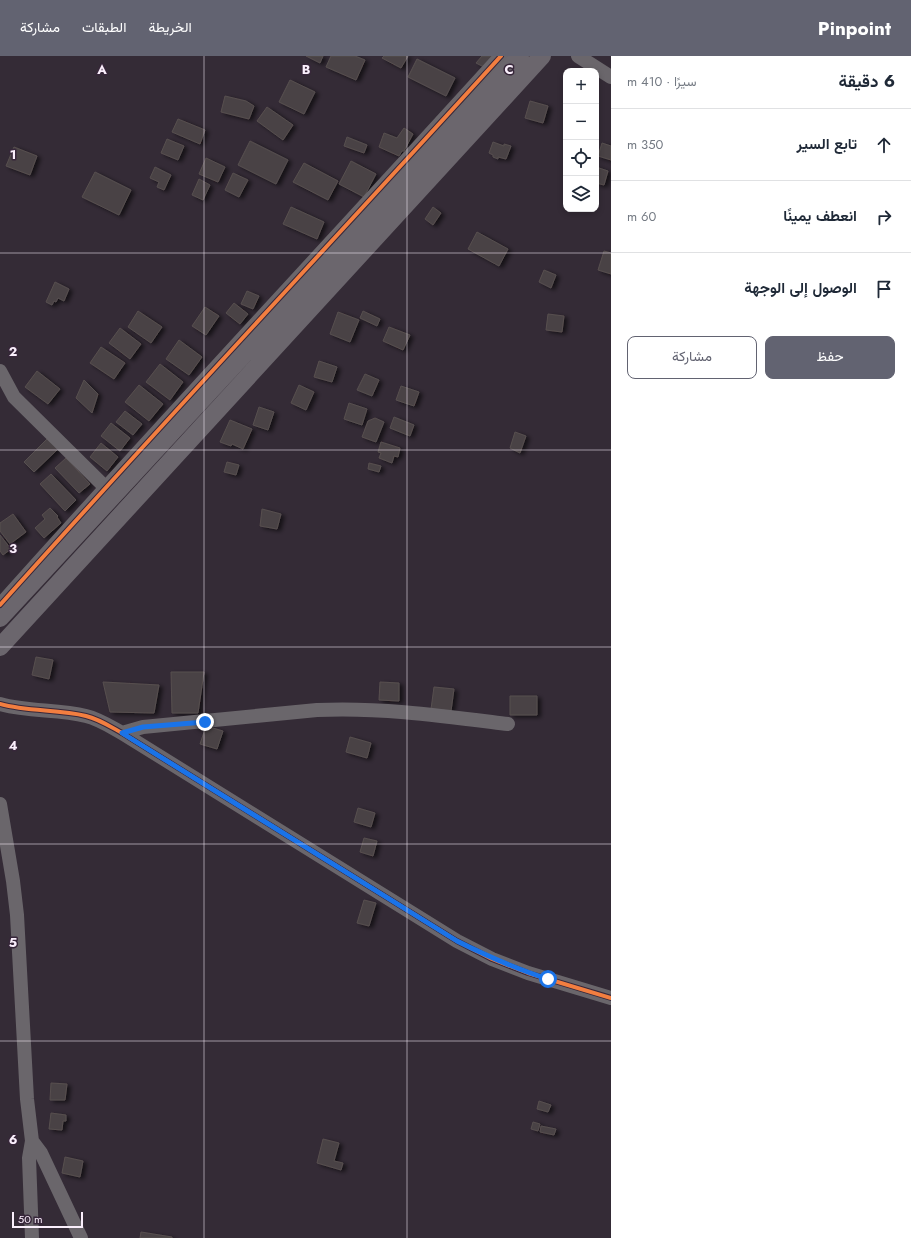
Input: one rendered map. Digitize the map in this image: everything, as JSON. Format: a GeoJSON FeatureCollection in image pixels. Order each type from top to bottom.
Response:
{"type":"FeatureCollection","features":[{"type":"Feature","properties":{"kind":"main road"},"geometry":{"type":"LineString","coordinates":[[0,618],[520,56]]}},
{"type":"Feature","properties":{"kind":"main road"},"geometry":{"type":"LineString","coordinates":[[0,646],[542,56]]}},
{"type":"Feature","properties":{"kind":"street"},"geometry":{"type":"LineString","coordinates":[[0,605],[105,487],[502,56]]}},
{"type":"Feature","properties":{"kind":"street"},"geometry":{"type":"LineString","coordinates":[[578,56],[611,77]]}},
{"type":"Feature","properties":{"kind":"street"},"geometry":{"type":"LineString","coordinates":[[0,371],[14,397],[105,487]]}},
{"type":"Feature","properties":{"kind":"street"},"geometry":{"type":"LineString","coordinates":[[0,704],[87,716],[98,720],[122,733],[457,941],[492,959],[528,973],[611,998]]}},
{"type":"Feature","properties":{"kind":"street"},"geometry":{"type":"LineString","coordinates":[[122,733],[143,727],[317,710],[344,709],[406,711],[508,724]]}},
{"type":"Feature","properties":{"kind":"street"},"geometry":{"type":"LineString","coordinates":[[0,804],[17,915],[27,1099],[32,1141],[29,1158],[32,1238]]}},
{"type":"Feature","properties":{"kind":"street"},"geometry":{"type":"LineString","coordinates":[[32,1141],[41,1153],[81,1238]]}},
{"type":"Feature","properties":{"kind":"building"},"geometry":{"type":"Polygon","coordinates":[[[306,56],[323,56],[320,63],[306,56]]]}},
{"type":"Feature","properties":{"kind":"building"},"geometry":{"type":"Polygon","coordinates":[[[331,56],[355,56],[365,60],[356,80],[326,67],[331,56]]]}},
{"type":"Feature","properties":{"kind":"building"},"geometry":{"type":"Polygon","coordinates":[[[384,56],[408,56],[401,68],[382,58],[384,56]]]}},
{"type":"Feature","properties":{"kind":"building"},"geometry":{"type":"Polygon","coordinates":[[[482,56],[493,56],[484,67],[476,63],[482,56]]]}},
{"type":"Feature","properties":{"kind":"building"},"geometry":{"type":"Polygon","coordinates":[[[417,59],[455,78],[446,96],[408,77],[417,59]]]}},
{"type":"Feature","properties":{"kind":"building"},"geometry":{"type":"Polygon","coordinates":[[[290,80],[315,92],[304,114],[279,102],[290,80]]]}},
{"type":"Feature","properties":{"kind":"building"},"geometry":{"type":"Polygon","coordinates":[[[225,96],[246,101],[254,106],[249,119],[221,112],[225,96]]]}},
{"type":"Feature","properties":{"kind":"building"},"geometry":{"type":"Polygon","coordinates":[[[530,101],[548,106],[543,123],[525,118],[530,101]]]}},
{"type":"Feature","properties":{"kind":"building"},"geometry":{"type":"Polygon","coordinates":[[[267,107],[293,125],[283,140],[257,121],[267,107]]]}},
{"type":"Feature","properties":{"kind":"building"},"geometry":{"type":"Polygon","coordinates":[[[178,119],[205,130],[200,144],[172,132],[178,119]]]}},
{"type":"Feature","properties":{"kind":"building"},"geometry":{"type":"Polygon","coordinates":[[[404,128],[413,134],[404,151],[402,151],[399,156],[379,147],[384,133],[397,138],[404,128]]]}},
{"type":"Feature","properties":{"kind":"building"},"geometry":{"type":"Polygon","coordinates":[[[347,137],[367,145],[364,153],[344,146],[347,137]]]}},
{"type":"Feature","properties":{"kind":"building"},"geometry":{"type":"Polygon","coordinates":[[[167,139],[184,146],[178,160],[161,153],[167,139]]]}},
{"type":"Feature","properties":{"kind":"building"},"geometry":{"type":"Polygon","coordinates":[[[250,141],[288,160],[276,184],[238,165],[250,141]]]}},
{"type":"Feature","properties":{"kind":"building"},"geometry":{"type":"Polygon","coordinates":[[[493,142],[504,146],[504,144],[511,146],[506,159],[498,157],[498,159],[489,153],[493,142]]]}},
{"type":"Feature","properties":{"kind":"building"},"geometry":{"type":"Polygon","coordinates":[[[602,143],[611,146],[611,160],[599,156],[602,143]]]}},
{"type":"Feature","properties":{"kind":"building"},"geometry":{"type":"Polygon","coordinates":[[[14,147],[37,156],[30,175],[6,166],[14,147]]]}},
{"type":"Feature","properties":{"kind":"building"},"geometry":{"type":"Polygon","coordinates":[[[206,158],[225,167],[218,182],[199,174],[206,158]]]}},
{"type":"Feature","properties":{"kind":"building"},"geometry":{"type":"Polygon","coordinates":[[[351,161],[376,174],[364,197],[339,184],[351,161]]]}},
{"type":"Feature","properties":{"kind":"building"},"geometry":{"type":"Polygon","coordinates":[[[304,163],[338,181],[328,200],[293,182],[304,163]]]}},
{"type":"Feature","properties":{"kind":"building"},"geometry":{"type":"Polygon","coordinates":[[[155,167],[171,175],[164,190],[157,187],[159,182],[150,178],[155,167]]]}},
{"type":"Feature","properties":{"kind":"building"},"geometry":{"type":"Polygon","coordinates":[[[599,168],[608,171],[604,185],[599,184],[599,168]]]}},
{"type":"Feature","properties":{"kind":"building"},"geometry":{"type":"Polygon","coordinates":[[[95,172],[131,190],[119,215],[82,197],[95,172]]]}},
{"type":"Feature","properties":{"kind":"building"},"geometry":{"type":"Polygon","coordinates":[[[233,173],[248,180],[239,197],[225,190],[233,173]]]}},
{"type":"Feature","properties":{"kind":"building"},"geometry":{"type":"Polygon","coordinates":[[[199,179],[210,185],[203,200],[192,195],[199,179]]]}},
{"type":"Feature","properties":{"kind":"building"},"geometry":{"type":"Polygon","coordinates":[[[291,207],[324,222],[317,239],[283,224],[291,207]]]}},
{"type":"Feature","properties":{"kind":"building"},"geometry":{"type":"Polygon","coordinates":[[[433,207],[441,213],[433,225],[425,219],[433,207]]]}},
{"type":"Feature","properties":{"kind":"building"},"geometry":{"type":"Polygon","coordinates":[[[477,232],[508,249],[499,266],[468,249],[477,232]]]}},
{"type":"Feature","properties":{"kind":"building"},"geometry":{"type":"Polygon","coordinates":[[[604,251],[611,253],[611,274],[598,270],[604,251]]]}},
{"type":"Feature","properties":{"kind":"building"},"geometry":{"type":"Polygon","coordinates":[[[544,270],[556,275],[551,288],[539,282],[544,270]]]}},
{"type":"Feature","properties":{"kind":"building"},"geometry":{"type":"Polygon","coordinates":[[[55,282],[69,289],[64,301],[58,298],[52,305],[46,302],[55,282]]]}},
{"type":"Feature","properties":{"kind":"building"},"geometry":{"type":"Polygon","coordinates":[[[247,291],[259,296],[253,309],[241,304],[247,291]]]}},
{"type":"Feature","properties":{"kind":"building"},"geometry":{"type":"Polygon","coordinates":[[[234,303],[248,314],[240,324],[226,313],[234,303]]]}},
{"type":"Feature","properties":{"kind":"building"},"geometry":{"type":"Polygon","coordinates":[[[205,307],[219,316],[206,335],[192,326],[205,307]]]}},
{"type":"Feature","properties":{"kind":"building"},"geometry":{"type":"Polygon","coordinates":[[[138,311],[162,327],[151,343],[128,327],[138,311]]]}},
{"type":"Feature","properties":{"kind":"building"},"geometry":{"type":"Polygon","coordinates":[[[363,311],[380,319],[377,326],[360,318],[363,311]]]}},
{"type":"Feature","properties":{"kind":"building"},"geometry":{"type":"Polygon","coordinates":[[[338,312],[359,320],[350,342],[330,334],[338,312]]]}},
{"type":"Feature","properties":{"kind":"building"},"geometry":{"type":"Polygon","coordinates":[[[548,314],[564,316],[562,332],[546,330],[548,314]]]}},
{"type":"Feature","properties":{"kind":"building"},"geometry":{"type":"Polygon","coordinates":[[[389,327],[410,335],[403,350],[383,341],[389,327]]]}},
{"type":"Feature","properties":{"kind":"building"},"geometry":{"type":"Polygon","coordinates":[[[120,328],[141,344],[130,359],[109,343],[120,328]]]}},
{"type":"Feature","properties":{"kind":"building"},"geometry":{"type":"Polygon","coordinates":[[[179,340],[202,357],[189,375],[166,359],[179,340]]]}},
{"type":"Feature","properties":{"kind":"building"},"geometry":{"type":"Polygon","coordinates":[[[101,347],[125,363],[114,379],[90,363],[101,347]]]}},
{"type":"Feature","properties":{"kind":"building"},"geometry":{"type":"Polygon","coordinates":[[[319,361],[337,367],[332,382],[314,377],[319,361]]]}},
{"type":"Feature","properties":{"kind":"building"},"geometry":{"type":"Polygon","coordinates":[[[160,364],[183,382],[170,400],[146,382],[160,364]]]}},
{"type":"Feature","properties":{"kind":"building"},"geometry":{"type":"Polygon","coordinates":[[[37,371],[60,389],[48,404],[25,387],[37,371]]]}},
{"type":"Feature","properties":{"kind":"building"},"geometry":{"type":"Polygon","coordinates":[[[365,374],[379,380],[372,396],[357,390],[365,374]]]}},
{"type":"Feature","properties":{"kind":"building"},"geometry":{"type":"Polygon","coordinates":[[[84,380],[98,394],[92,413],[76,398],[84,380]]]}},
{"type":"Feature","properties":{"kind":"building"},"geometry":{"type":"Polygon","coordinates":[[[139,385],[163,404],[149,421],[125,402],[139,385]]]}},
{"type":"Feature","properties":{"kind":"building"},"geometry":{"type":"Polygon","coordinates":[[[299,385],[314,392],[306,410],[291,403],[299,385]]]}},
{"type":"Feature","properties":{"kind":"building"},"geometry":{"type":"Polygon","coordinates":[[[401,386],[419,392],[414,406],[396,400],[401,386]]]}},
{"type":"Feature","properties":{"kind":"building"},"geometry":{"type":"Polygon","coordinates":[[[349,403],[367,409],[362,425],[344,419],[349,403]]]}},
{"type":"Feature","properties":{"kind":"building"},"geometry":{"type":"Polygon","coordinates":[[[259,407],[274,412],[268,430],[253,425],[259,407]]]}},
{"type":"Feature","properties":{"kind":"building"},"geometry":{"type":"Polygon","coordinates":[[[125,411],[142,424],[133,435],[116,422],[125,411]]]}},
{"type":"Feature","properties":{"kind":"building"},"geometry":{"type":"Polygon","coordinates":[[[394,417],[414,425],[410,436],[390,428],[394,417]]]}},
{"type":"Feature","properties":{"kind":"building"},"geometry":{"type":"Polygon","coordinates":[[[375,418],[384,422],[376,442],[362,437],[368,421],[375,418]]]}},
{"type":"Feature","properties":{"kind":"building"},"geometry":{"type":"Polygon","coordinates":[[[230,420],[252,429],[243,449],[232,444],[231,446],[220,442],[230,420]]]}},
{"type":"Feature","properties":{"kind":"building"},"geometry":{"type":"Polygon","coordinates":[[[111,423],[130,438],[120,451],[101,436],[111,423]]]}},
{"type":"Feature","properties":{"kind":"building"},"geometry":{"type":"Polygon","coordinates":[[[515,432],[526,436],[520,453],[510,448],[515,432]]]}},
{"type":"Feature","properties":{"kind":"building"},"geometry":{"type":"Polygon","coordinates":[[[48,438],[58,449],[34,472],[24,462],[48,438]]]}},
{"type":"Feature","properties":{"kind":"building"},"geometry":{"type":"Polygon","coordinates":[[[381,442],[400,448],[398,457],[394,456],[392,463],[379,458],[381,453],[378,452],[381,442]]]}},
{"type":"Feature","properties":{"kind":"building"},"geometry":{"type":"Polygon","coordinates":[[[101,443],[118,457],[107,471],[90,457],[101,443]]]}},
{"type":"Feature","properties":{"kind":"building"},"geometry":{"type":"Polygon","coordinates":[[[66,458],[90,484],[79,493],[55,468],[66,458]]]}},
{"type":"Feature","properties":{"kind":"building"},"geometry":{"type":"Polygon","coordinates":[[[227,462],[239,465],[236,475],[224,472],[227,462]]]}},
{"type":"Feature","properties":{"kind":"building"},"geometry":{"type":"Polygon","coordinates":[[[369,463],[381,466],[379,472],[368,469],[369,463]]]}},
{"type":"Feature","properties":{"kind":"building"},"geometry":{"type":"Polygon","coordinates":[[[51,474],[76,500],[65,511],[40,484],[51,474]]]}},
{"type":"Feature","properties":{"kind":"building"},"geometry":{"type":"Polygon","coordinates":[[[50,508],[58,516],[57,517],[61,523],[44,538],[35,528],[45,519],[42,515],[50,508]]]}},
{"type":"Feature","properties":{"kind":"building"},"geometry":{"type":"Polygon","coordinates":[[[262,509],[281,514],[277,529],[260,526],[262,509]]]}},
{"type":"Feature","properties":{"kind":"building"},"geometry":{"type":"Polygon","coordinates":[[[13,514],[26,532],[10,544],[0,531],[0,523],[13,514]]]}},
{"type":"Feature","properties":{"kind":"building"},"geometry":{"type":"Polygon","coordinates":[[[0,535],[11,549],[3,555],[0,551],[0,535]]]}},
{"type":"Feature","properties":{"kind":"building"},"geometry":{"type":"Polygon","coordinates":[[[36,657],[53,660],[49,679],[32,675],[36,657]]]}},
{"type":"Feature","properties":{"kind":"building"},"geometry":{"type":"Polygon","coordinates":[[[171,672],[204,672],[198,713],[172,713],[171,672]]]}},
{"type":"Feature","properties":{"kind":"building"},"geometry":{"type":"Polygon","coordinates":[[[103,682],[159,685],[154,713],[110,712],[103,682]]]}},
{"type":"Feature","properties":{"kind":"building"},"geometry":{"type":"Polygon","coordinates":[[[380,682],[399,683],[399,701],[379,700],[380,682]]]}},
{"type":"Feature","properties":{"kind":"building"},"geometry":{"type":"Polygon","coordinates":[[[434,687],[454,689],[451,711],[431,709],[434,687]]]}},
{"type":"Feature","properties":{"kind":"building"},"geometry":{"type":"Polygon","coordinates":[[[510,696],[537,696],[537,715],[510,715],[510,696]]]}},
{"type":"Feature","properties":{"kind":"building"},"geometry":{"type":"Polygon","coordinates":[[[206,726],[223,731],[217,749],[200,744],[206,726]]]}},
{"type":"Feature","properties":{"kind":"building"},"geometry":{"type":"Polygon","coordinates":[[[350,737],[371,743],[367,758],[346,752],[350,737]]]}},
{"type":"Feature","properties":{"kind":"building"},"geometry":{"type":"Polygon","coordinates":[[[358,808],[375,813],[371,827],[354,822],[358,808]]]}},
{"type":"Feature","properties":{"kind":"building"},"geometry":{"type":"Polygon","coordinates":[[[364,838],[377,841],[373,856],[360,852],[364,838]]]}},
{"type":"Feature","properties":{"kind":"building"},"geometry":{"type":"Polygon","coordinates":[[[364,900],[376,903],[369,926],[357,923],[364,900]]]}},
{"type":"Feature","properties":{"kind":"building"},"geometry":{"type":"Polygon","coordinates":[[[51,1083],[67,1084],[65,1100],[50,1100],[51,1083]]]}},
{"type":"Feature","properties":{"kind":"building"},"geometry":{"type":"Polygon","coordinates":[[[539,1101],[551,1105],[548,1112],[537,1109],[539,1101]]]}},
{"type":"Feature","properties":{"kind":"building"},"geometry":{"type":"Polygon","coordinates":[[[51,1113],[66,1115],[66,1121],[63,1121],[62,1130],[49,1129],[51,1113]]]}},
{"type":"Feature","properties":{"kind":"building"},"geometry":{"type":"Polygon","coordinates":[[[533,1122],[540,1124],[538,1131],[531,1129],[533,1122]]]}},
{"type":"Feature","properties":{"kind":"building"},"geometry":{"type":"Polygon","coordinates":[[[541,1126],[556,1129],[554,1135],[540,1132],[541,1126]]]}},
{"type":"Feature","properties":{"kind":"building"},"geometry":{"type":"Polygon","coordinates":[[[323,1139],[339,1143],[334,1161],[343,1163],[341,1170],[317,1163],[323,1139]]]}},
{"type":"Feature","properties":{"kind":"building"},"geometry":{"type":"Polygon","coordinates":[[[65,1157],[83,1161],[80,1177],[62,1173],[65,1157]]]}},
{"type":"Feature","properties":{"kind":"building"},"geometry":{"type":"Polygon","coordinates":[[[141,1232],[172,1237],[172,1238],[140,1238],[141,1232]]]}},
{"type":"Feature","properties":{"kind":"cycle path"},"geometry":{"type":"LineString","coordinates":[[0,605],[501,56]]}},
{"type":"Feature","properties":{"kind":"cycle path"},"geometry":{"type":"LineString","coordinates":[[0,704],[11,707],[65,712],[91,717],[100,721],[122,733],[457,941],[492,959],[528,973],[611,998]]}},
{"type":"Feature","properties":{"kind":"route"},"geometry":{"type":"LineString","coordinates":[[205,722],[143,727],[122,733],[457,941],[492,959],[548,979]]}}]}
